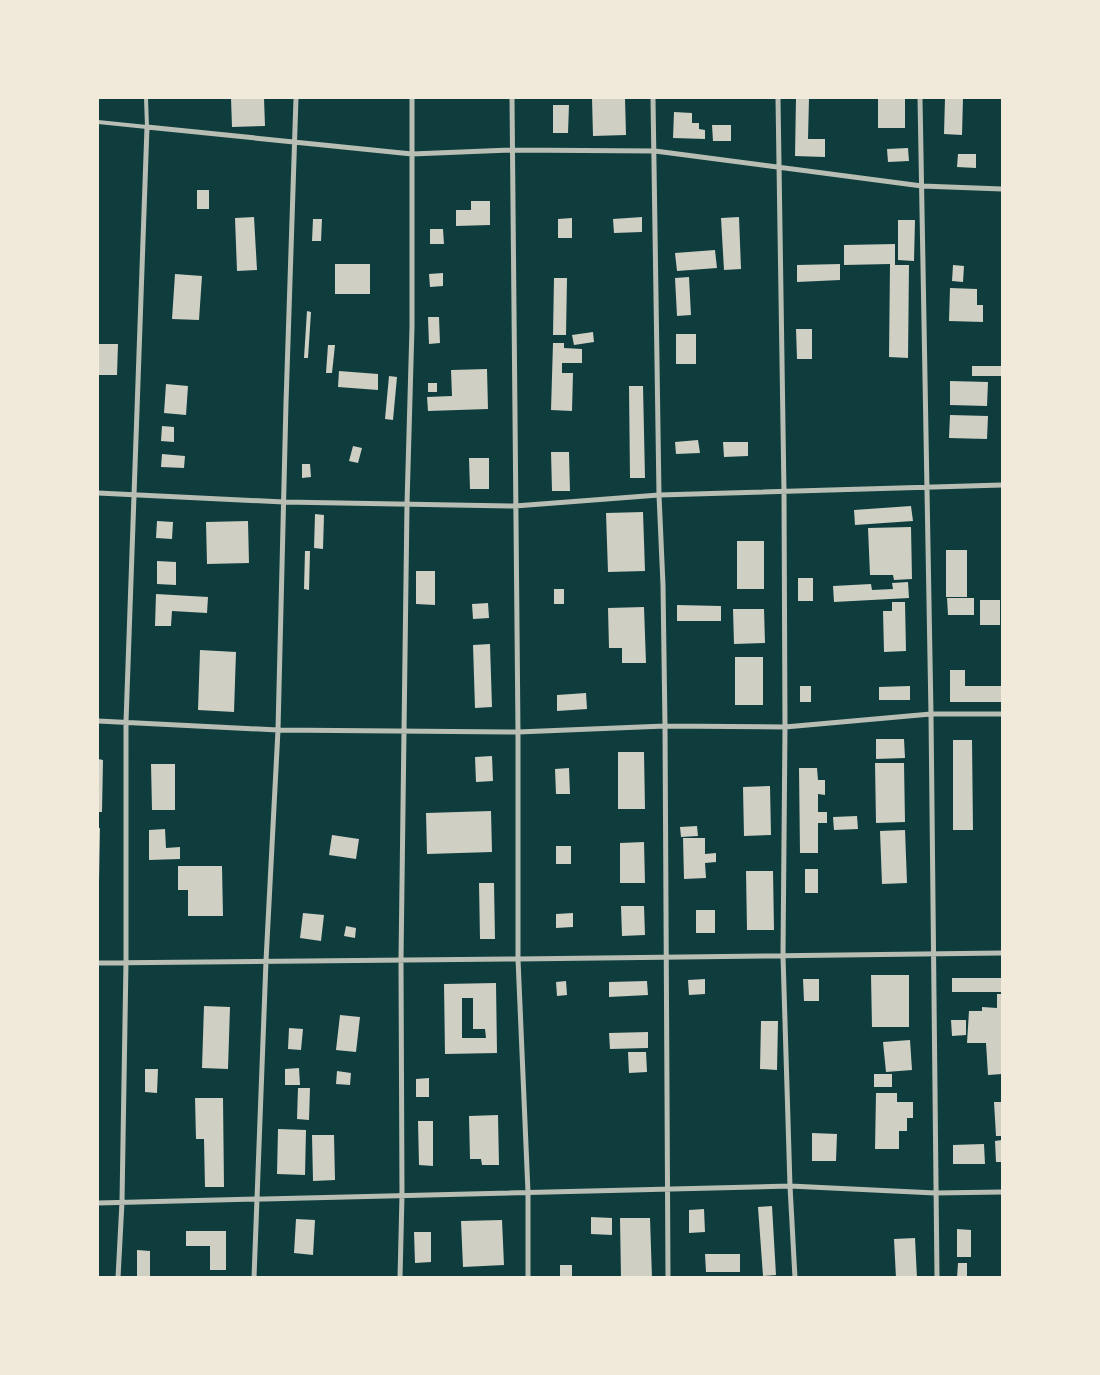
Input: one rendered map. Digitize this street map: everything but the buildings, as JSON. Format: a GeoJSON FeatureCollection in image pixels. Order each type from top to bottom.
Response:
{"type":"FeatureCollection","features":[{"type":"Feature","properties":{"kind":"street"},"geometry":{"type":"LineString","coordinates":[[254,1278],[266,961],[278,730],[296,98]]}},
{"type":"Feature","properties":{"kind":"street"},"geometry":{"type":"LineString","coordinates":[[400,1278],[402,1195],[401,960],[407,504],[412,327],[412,98]]}},
{"type":"Feature","properties":{"kind":"street"},"geometry":{"type":"LineString","coordinates":[[512,98],[518,732],[518,959],[528,1192],[528,1278]]}},
{"type":"Feature","properties":{"kind":"street"},"geometry":{"type":"LineString","coordinates":[[653,98],[659,495],[663,585],[665,726],[668,1278]]}},
{"type":"Feature","properties":{"kind":"street"},"geometry":{"type":"LineString","coordinates":[[778,98],[784,492],[785,727],[783,956],[790,1186],[795,1278]]}},
{"type":"Feature","properties":{"kind":"street"},"geometry":{"type":"LineString","coordinates":[[920,98],[931,714],[937,1278]]}},
{"type":"Feature","properties":{"kind":"street"},"geometry":{"type":"LineString","coordinates":[[118,1278],[122,1202],[126,962],[126,722],[147,126],[412,154],[512,150],[655,151],[922,186],[1002,189]]}},
{"type":"Feature","properties":{"kind":"street"},"geometry":{"type":"LineString","coordinates":[[98,493],[284,502],[516,506],[659,495],[1002,485]]}},
{"type":"Feature","properties":{"kind":"street"},"geometry":{"type":"LineString","coordinates":[[98,721],[278,730],[518,732],[665,726],[785,727],[931,714],[1002,714]]}},
{"type":"Feature","properties":{"kind":"street"},"geometry":{"type":"LineString","coordinates":[[98,963],[1002,953]]}},
{"type":"Feature","properties":{"kind":"street"},"geometry":{"type":"LineString","coordinates":[[98,1203],[790,1186],[935,1193],[1002,1192]]}},
{"type":"Feature","properties":{"kind":"lane"},"geometry":{"type":"LineString","coordinates":[[98,122],[147,126],[146,98]]}}]}
